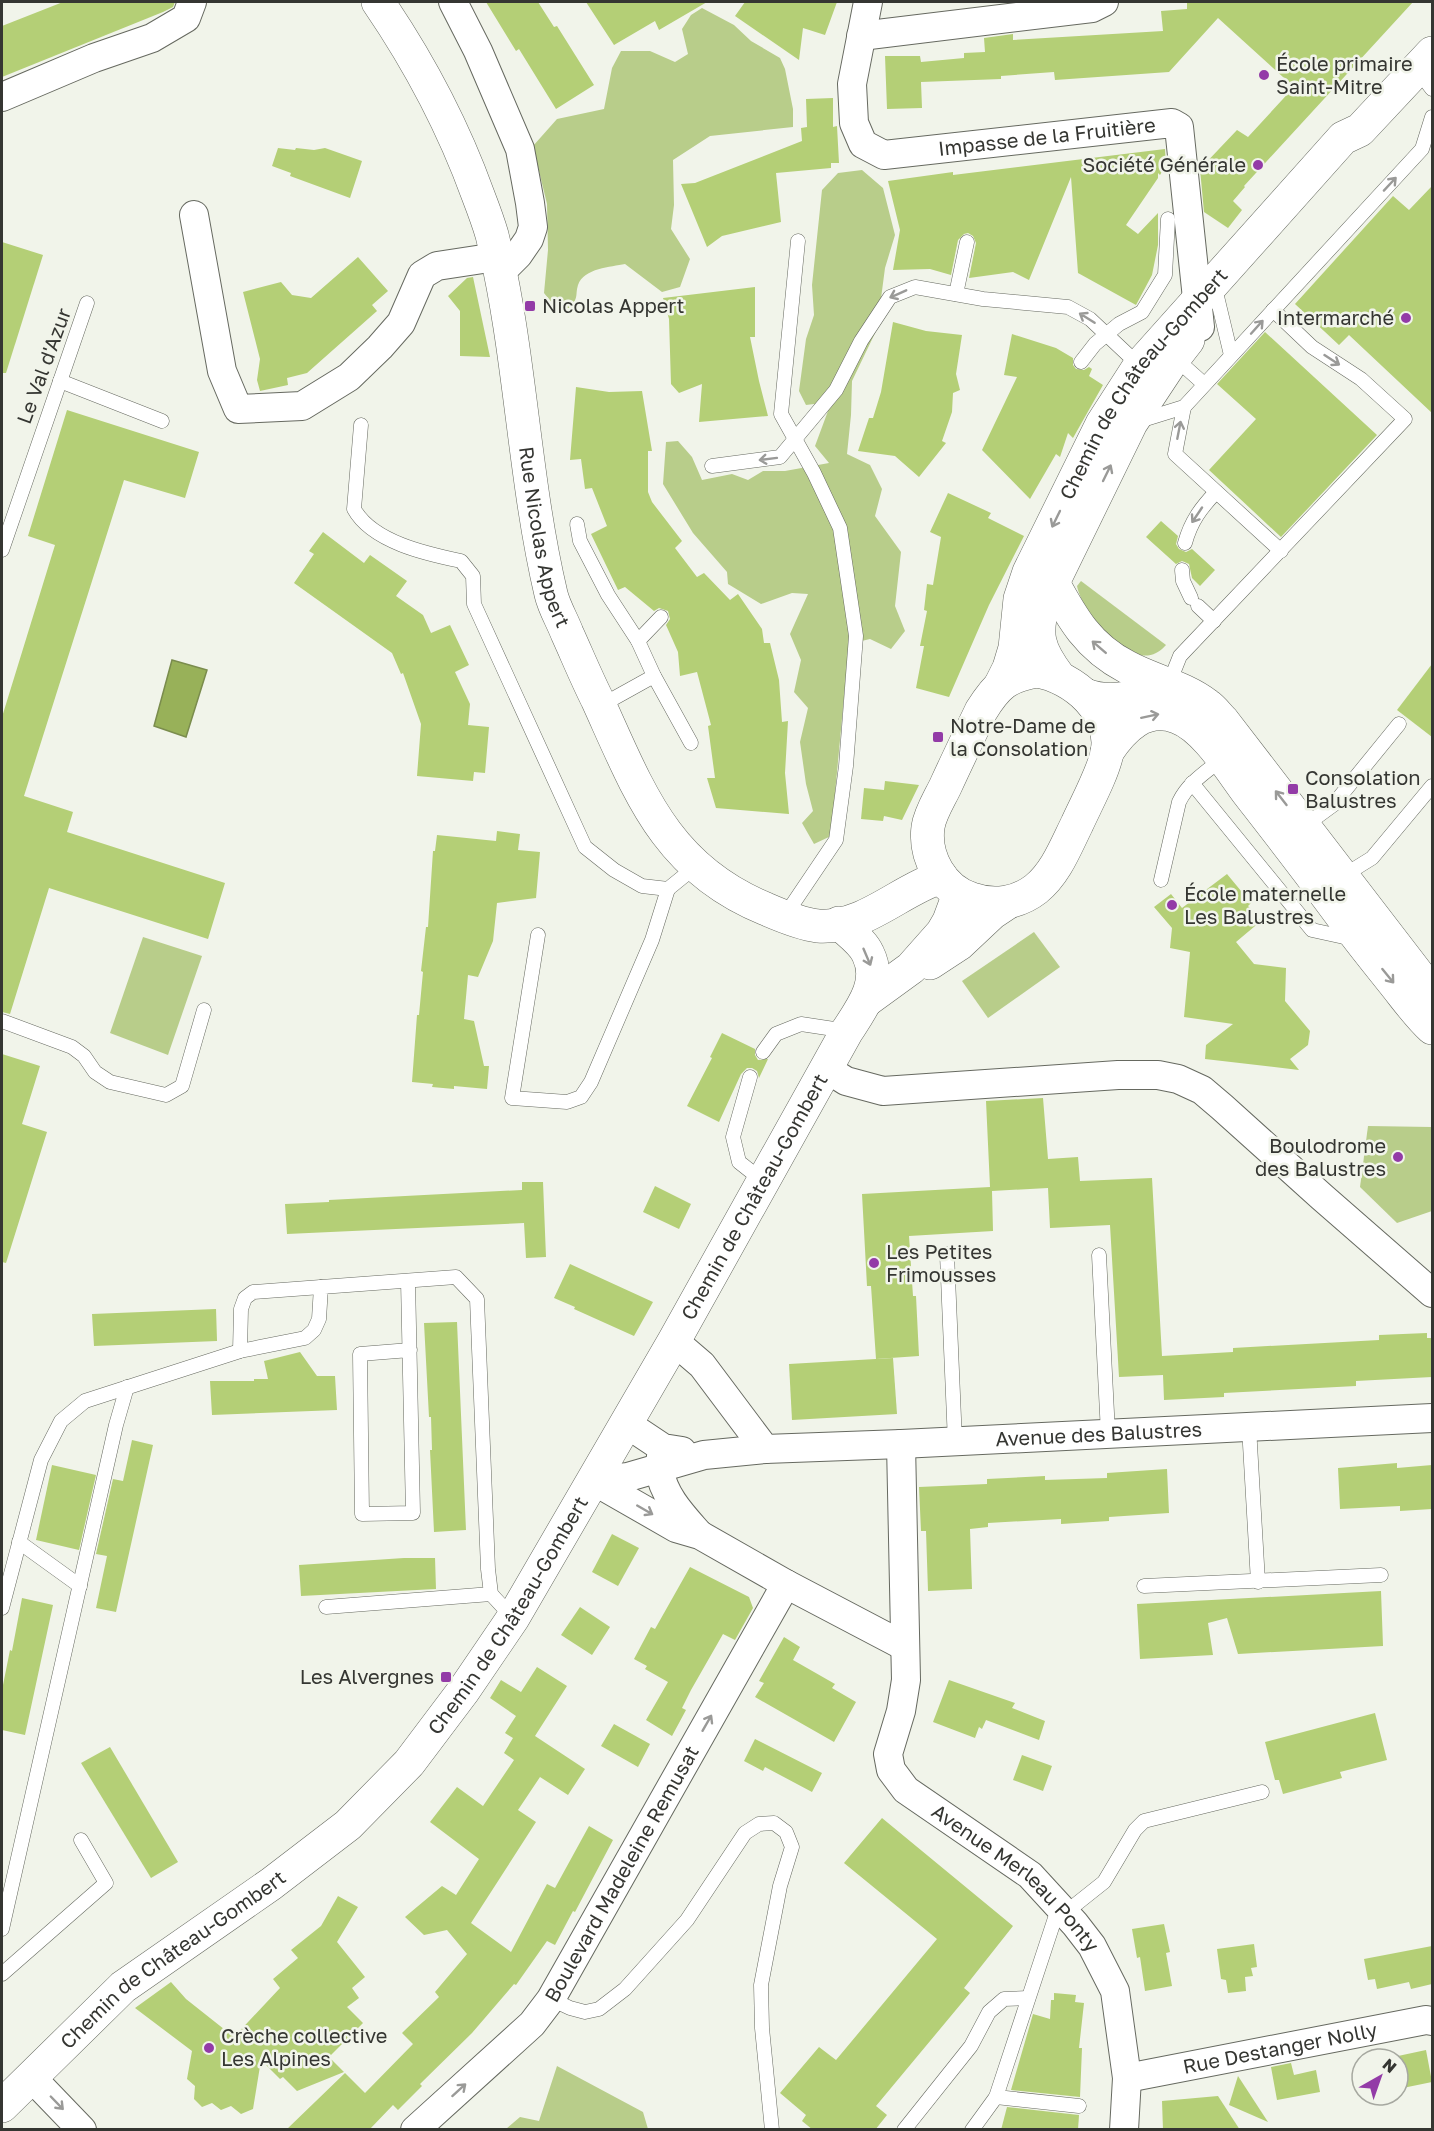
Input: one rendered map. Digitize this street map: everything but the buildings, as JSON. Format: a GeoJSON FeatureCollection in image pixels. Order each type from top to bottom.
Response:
{"type":"FeatureCollection","features":[{"type":"Feature","properties":{"kind":"street"},"geometry":{"type":"LineString","coordinates":[[2,97],[94,58],[152,38],[186,18],[192,2]]}},
{"type":"Feature","properties":{"kind":"street","name":"Rue Nicolas Appert"},"geometry":{"type":"LineString","coordinates":[[378,2],[434,93],[453,132],[496,254],[507,304],[535,511],[552,598],[600,706],[653,816],[669,839],[695,867],[733,894],[784,917],[818,926],[839,923],[950,885]]}},
{"type":"Feature","properties":{"kind":"street"},"geometry":{"type":"LineString","coordinates":[[194,215],[222,371],[238,409],[303,406],[349,377],[401,323],[422,275],[437,266],[496,254],[518,255],[529,239],[533,227],[520,149],[453,2]]}},
{"type":"Feature","properties":{"kind":"street","name":"Impasse de la Fruitière"},"geometry":{"type":"LineString","coordinates":[[868,2],[852,84],[854,123],[864,144],[884,155],[1172,123],[1179,127],[1195,318]]}},
{"type":"Feature","properties":{"kind":"street"},"geometry":{"type":"LineString","coordinates":[[861,36],[1092,8],[1104,2]]}},
{"type":"Feature","properties":{"kind":"street","name":"Chemin de Château-Gombert"},"geometry":{"type":"LineString","coordinates":[[1001,684],[1015,648],[1020,599],[1029,572],[1102,424],[1145,379],[1343,138],[1360,130],[1427,70]]}},
{"type":"Feature","properties":{"kind":"street"},"geometry":{"type":"LineString","coordinates":[[496,254],[530,203]]}},
{"type":"Feature","properties":{"kind":"street","name":"Chemin de Château-Gombert"},"geometry":{"type":"LineString","coordinates":[[1072,686],[1041,650],[1037,638],[1038,621],[1052,581],[1131,423],[1145,379]]}},
{"type":"Feature","properties":{"kind":"street"},"geometry":{"type":"LineString","coordinates":[[1052,581],[1071,618],[1098,647],[1126,667],[1194,696],[1216,713],[1294,834],[1372,936],[1432,1028]]}},
{"type":"Feature","properties":{"kind":"street"},"geometry":{"type":"LineString","coordinates":[[876,910],[903,873],[928,826],[981,711],[1001,684],[1016,676],[1037,671],[1108,700],[1127,699],[1168,686]]}},
{"type":"Feature","properties":{"kind":"street"},"geometry":{"type":"LineString","coordinates":[[1072,686],[1101,715],[1107,752]]}},
{"type":"Feature","properties":{"kind":"street"},"geometry":{"type":"LineString","coordinates":[[928,826],[928,847],[934,865],[950,885],[971,899],[990,903],[1007,903],[1024,897],[1049,876],[1064,851],[1107,752],[1119,735],[1136,720],[1164,714],[1185,721],[1196,728],[1222,759],[1294,834],[1342,876],[1372,936],[1432,993]]}},
{"type":"Feature","properties":{"kind":"street","name":"Chemin de Château-Gombert"},"geometry":{"type":"LineString","coordinates":[[867,1000],[911,968],[942,933],[949,921],[950,885]]}},
{"type":"Feature","properties":{"kind":"street","name":"Chemin de Château-Gombert"},"geometry":{"type":"LineString","coordinates":[[911,968],[930,963],[1007,903]]}},
{"type":"Feature","properties":{"kind":"street","name":"Chemin de Château-Gombert"},"geometry":{"type":"LineString","coordinates":[[2,2106],[123,1987],[271,1884],[348,1824],[409,1763],[464,1690],[513,1618],[594,1481],[867,1000],[874,977],[868,954],[839,923]]}},
{"type":"Feature","properties":{"kind":"street"},"geometry":{"type":"LineString","coordinates":[[827,1069],[846,1081],[883,1090],[1118,1075],[1158,1075],[1178,1079],[1202,1090],[1216,1101],[1432,1293]]}},
{"type":"Feature","properties":{"kind":"street"},"geometry":{"type":"LineString","coordinates":[[674,1341],[702,1365],[765,1449]]}},
{"type":"Feature","properties":{"kind":"street","name":"Avenue des Balustres"},"geometry":{"type":"LineString","coordinates":[[594,1481],[628,1477],[661,1458],[765,1449],[955,1442],[1432,1418]]}},
{"type":"Feature","properties":{"kind":"street"},"geometry":{"type":"LineString","coordinates":[[627,1424],[661,1458],[662,1482],[680,1513],[700,1535]]}},
{"type":"Feature","properties":{"kind":"street","name":"Avenue Merleau Ponty"},"geometry":{"type":"LineString","coordinates":[[901,1444],[906,1680],[901,1711],[888,1754],[891,1770],[906,1790],[1030,1875],[1092,1946],[1115,1991],[1126,2078],[1124,2130]]}},
{"type":"Feature","properties":{"kind":"street"},"geometry":{"type":"LineString","coordinates":[[594,1481],[676,1528],[700,1535],[786,1584],[904,1646]]}},
{"type":"Feature","properties":{"kind":"street","name":"Boulevard Madeleine Remusat"},"geometry":{"type":"LineString","coordinates":[[416,2130],[532,2024],[551,1999],[786,1584]]}},
{"type":"Feature","properties":{"kind":"street","name":"Rue Destanger Nolly"},"geometry":{"type":"LineString","coordinates":[[1126,2078],[1426,2020],[1432,2021]]}},
{"type":"Feature","properties":{"kind":"street"},"geometry":{"type":"LineString","coordinates":[[31,2077],[82,2130]]}},
{"type":"Feature","properties":{"kind":"lane"},"geometry":{"type":"LineString","coordinates":[[1281,551],[1175,454],[1184,407],[1422,149],[1432,117]]}},
{"type":"Feature","properties":{"kind":"lane"},"geometry":{"type":"LineString","coordinates":[[1081,362],[1107,333],[1142,312],[1165,275],[1168,219]]}},
{"type":"Feature","properties":{"kind":"lane"},"geometry":{"type":"LineString","coordinates":[[784,917],[836,840],[846,766],[856,636],[840,528],[814,473],[781,414],[798,241]]}},
{"type":"Feature","properties":{"kind":"lane"},"geometry":{"type":"LineString","coordinates":[[956,294],[966,242]]}},
{"type":"Feature","properties":{"kind":"lane"},"geometry":{"type":"LineString","coordinates":[[712,466],[780,457],[836,390],[861,341],[890,297],[915,287],[1068,307],[1090,319],[1107,333],[1145,379]]}},
{"type":"Feature","properties":{"kind":"lane","name":"Le Val d'Azur"},"geometry":{"type":"LineString","coordinates":[[2,546],[87,303]]}},
{"type":"Feature","properties":{"kind":"lane"},"geometry":{"type":"LineString","coordinates":[[1168,686],[1180,656],[1405,419],[1361,379],[1312,347],[1273,310]]}},
{"type":"Feature","properties":{"kind":"lane"},"geometry":{"type":"LineString","coordinates":[[1195,318],[1231,355]]}},
{"type":"Feature","properties":{"kind":"lane"},"geometry":{"type":"LineString","coordinates":[[1195,318],[1204,384]]}},
{"type":"Feature","properties":{"kind":"lane"},"geometry":{"type":"LineString","coordinates":[[60,381],[162,421]]}},
{"type":"Feature","properties":{"kind":"lane"},"geometry":{"type":"LineString","coordinates":[[1131,423],[1184,407]]}},
{"type":"Feature","properties":{"kind":"lane"},"geometry":{"type":"LineString","coordinates":[[361,425],[354,509],[360,521],[397,544],[426,554],[461,561],[473,576],[474,603],[585,847],[614,870],[642,886],[668,889]]}},
{"type":"Feature","properties":{"kind":"lane"},"geometry":{"type":"LineString","coordinates":[[1185,543],[1189,528],[1197,513],[1216,492]]}},
{"type":"Feature","properties":{"kind":"lane"},"geometry":{"type":"LineString","coordinates":[[577,524],[580,541],[608,595],[638,641],[654,676],[691,742]]}},
{"type":"Feature","properties":{"kind":"lane"},"geometry":{"type":"LineString","coordinates":[[1182,570],[1183,581],[1195,602],[1214,621]]}},
{"type":"Feature","properties":{"kind":"lane"},"geometry":{"type":"LineString","coordinates":[[638,641],[661,617]]}},
{"type":"Feature","properties":{"kind":"lane"},"geometry":{"type":"LineString","coordinates":[[600,706],[654,676]]}},
{"type":"Feature","properties":{"kind":"lane"},"geometry":{"type":"LineString","coordinates":[[1294,834],[1333,804],[1399,724]]}},
{"type":"Feature","properties":{"kind":"lane"},"geometry":{"type":"LineString","coordinates":[[1161,880],[1179,802],[1184,792],[1222,759]]}},
{"type":"Feature","properties":{"kind":"lane"},"geometry":{"type":"LineString","coordinates":[[1192,783],[1312,930],[1372,936]]}},
{"type":"Feature","properties":{"kind":"lane"},"geometry":{"type":"LineString","coordinates":[[1342,876],[1372,858],[1432,786]]}},
{"type":"Feature","properties":{"kind":"lane"},"geometry":{"type":"LineString","coordinates":[[538,935],[512,1098],[567,1102],[581,1097],[591,1082],[652,940],[668,889],[695,867]]}},
{"type":"Feature","properties":{"kind":"lane"},"geometry":{"type":"LineString","coordinates":[[2,1021],[72,1047],[84,1056],[95,1072],[110,1082],[165,1095],[182,1086],[204,1010]]}},
{"type":"Feature","properties":{"kind":"lane"},"geometry":{"type":"LineString","coordinates":[[763,1052],[776,1034],[801,1024],[848,1031]]}},
{"type":"Feature","properties":{"kind":"lane"},"geometry":{"type":"LineString","coordinates":[[750,1077],[733,1137],[739,1162],[763,1181]]}},
{"type":"Feature","properties":{"kind":"lane"},"geometry":{"type":"LineString","coordinates":[[947,1254],[955,1442]]}},
{"type":"Feature","properties":{"kind":"lane"},"geometry":{"type":"LineString","coordinates":[[1099,1255],[1108,1433]]}},
{"type":"Feature","properties":{"kind":"lane"},"geometry":{"type":"LineString","coordinates":[[240,1351],[241,1309],[245,1298],[253,1292],[456,1277],[477,1299],[487,1558],[491,1594],[513,1618]]}},
{"type":"Feature","properties":{"kind":"lane"},"geometry":{"type":"LineString","coordinates":[[408,1281],[410,1350],[413,1513],[362,1514],[360,1354],[410,1350]]}},
{"type":"Feature","properties":{"kind":"lane"},"geometry":{"type":"LineString","coordinates":[[2,1608],[41,1460],[61,1421],[85,1401],[240,1351],[305,1338],[314,1330],[319,1319],[321,1287]]}},
{"type":"Feature","properties":{"kind":"lane"},"geometry":{"type":"LineString","coordinates":[[2,1929],[127,1387]]}},
{"type":"Feature","properties":{"kind":"lane"},"geometry":{"type":"LineString","coordinates":[[1249,1427],[1258,1582]]}},
{"type":"Feature","properties":{"kind":"lane"},"geometry":{"type":"LineString","coordinates":[[19,1542],[80,1586]]}},
{"type":"Feature","properties":{"kind":"lane"},"geometry":{"type":"LineString","coordinates":[[1144,1586],[1381,1575]]}},
{"type":"Feature","properties":{"kind":"lane"},"geometry":{"type":"LineString","coordinates":[[326,1607],[491,1594]]}},
{"type":"Feature","properties":{"kind":"lane"},"geometry":{"type":"LineString","coordinates":[[972,2130],[996,2097],[1028,1998],[1062,1910],[1104,1882],[1135,1830],[1144,1821],[1262,1792]]}},
{"type":"Feature","properties":{"kind":"lane"},"geometry":{"type":"LineString","coordinates":[[551,1999],[585,2013],[599,2010],[625,1989],[687,1920],[745,1833],[759,1824],[774,1823],[786,1832],[792,1847],[780,1886],[761,1985],[762,2028],[772,2130]]}},
{"type":"Feature","properties":{"kind":"lane"},"geometry":{"type":"LineString","coordinates":[[2,1974],[106,1883],[81,1840]]}},
{"type":"Feature","properties":{"kind":"lane"},"geometry":{"type":"LineString","coordinates":[[904,2130],[971,2046],[989,2012],[1004,2000],[1028,1998]]}},
{"type":"Feature","properties":{"kind":"lane"},"geometry":{"type":"LineString","coordinates":[[996,2097],[1079,2106]]}},
{"type":"Feature","properties":{"kind":"shaded area"},"geometry":{"type":"Polygon","coordinates":[[[702,8],[734,25],[751,41],[780,58],[785,69],[793,109],[793,127],[710,136],[673,160],[674,205],[671,229],[690,259],[680,287],[662,292],[625,264],[599,269],[586,275],[578,285],[576,298],[571,308],[556,308],[544,293],[548,250],[547,204],[533,146],[557,119],[604,109],[612,68],[621,51],[650,51],[675,62],[688,54],[682,29],[691,15],[702,8]]]}},
{"type":"Feature","properties":{"kind":"shaded area"},"geometry":{"type":"Polygon","coordinates":[[[862,170],[883,188],[895,235],[885,268],[877,329],[852,381],[847,454],[870,465],[882,489],[875,516],[901,552],[895,606],[905,631],[891,649],[870,639],[849,644],[831,836],[814,844],[802,823],[813,811],[806,784],[800,742],[808,708],[794,692],[801,660],[790,634],[808,594],[792,593],[761,604],[728,584],[727,572],[693,533],[663,484],[666,442],[678,441],[692,457],[702,480],[732,474],[748,480],[763,471],[785,471],[829,463],[815,446],[828,411],[814,404],[806,405],[799,391],[806,339],[814,315],[812,285],[822,190],[838,173],[862,170]]]}},
{"type":"Feature","properties":{"kind":"shaded area"},"geometry":{"type":"Polygon","coordinates":[[[1081,581],[1166,645],[1154,654],[1140,655],[1126,650],[1112,640],[1089,613],[1081,599],[1077,586],[1081,581]]]}},
{"type":"Feature","properties":{"kind":"shaded area"},"geometry":{"type":"Polygon","coordinates":[[[172,660],[207,670],[186,737],[154,726],[172,660]]]}},
{"type":"Feature","properties":{"kind":"shaded area"},"geometry":{"type":"Polygon","coordinates":[[[1034,932],[1060,967],[988,1018],[962,981],[1034,932]]]}},
{"type":"Feature","properties":{"kind":"shaded area"},"geometry":{"type":"Polygon","coordinates":[[[143,937],[202,956],[168,1055],[110,1033],[143,937]]]}},
{"type":"Feature","properties":{"kind":"shaded area","name":"Boulodrome des Balustres"},"geometry":{"type":"Polygon","coordinates":[[[1368,1126],[1432,1127],[1432,1211],[1397,1223],[1360,1187],[1368,1126]]]}},
{"type":"Feature","properties":{"kind":"shaded area"},"geometry":{"type":"Polygon","coordinates":[[[557,2066],[643,2112],[648,2129],[506,2129],[520,2117],[539,2121],[557,2066]]]}},
{"type":"Feature","properties":{"kind":"place","name":"École primaire Saint-Mitre"},"geometry":{"type":"Point","coordinates":[1264,75]}},
{"type":"Feature","properties":{"kind":"place","name":"Société Générale"},"geometry":{"type":"Point","coordinates":[1258,165]}},
{"type":"Feature","properties":{"kind":"place","name":"Nicolas Appert"},"geometry":{"type":"Point","coordinates":[530,306]}},
{"type":"Feature","properties":{"kind":"place","name":"Intermarché"},"geometry":{"type":"Point","coordinates":[1406,318]}},
{"type":"Feature","properties":{"kind":"place","name":"Notre-Dame de la Consolation"},"geometry":{"type":"Point","coordinates":[938,737]}},
{"type":"Feature","properties":{"kind":"place","name":"Consolation Balustres"},"geometry":{"type":"Point","coordinates":[1293,789]}},
{"type":"Feature","properties":{"kind":"place","name":"École maternelle Les Balustres"},"geometry":{"type":"Point","coordinates":[1172,905]}},
{"type":"Feature","properties":{"kind":"place","name":"Boulodrome des Balustres"},"geometry":{"type":"Point","coordinates":[1398,1157]}},
{"type":"Feature","properties":{"kind":"place","name":"Les Petites Frimousses"},"geometry":{"type":"Point","coordinates":[874,1263]}},
{"type":"Feature","properties":{"kind":"place","name":"Les Alvergnes"},"geometry":{"type":"Point","coordinates":[446,1677]}},
{"type":"Feature","properties":{"kind":"place","name":"Crèche collective Les Alpines"},"geometry":{"type":"Point","coordinates":[209,2048]}}]}
